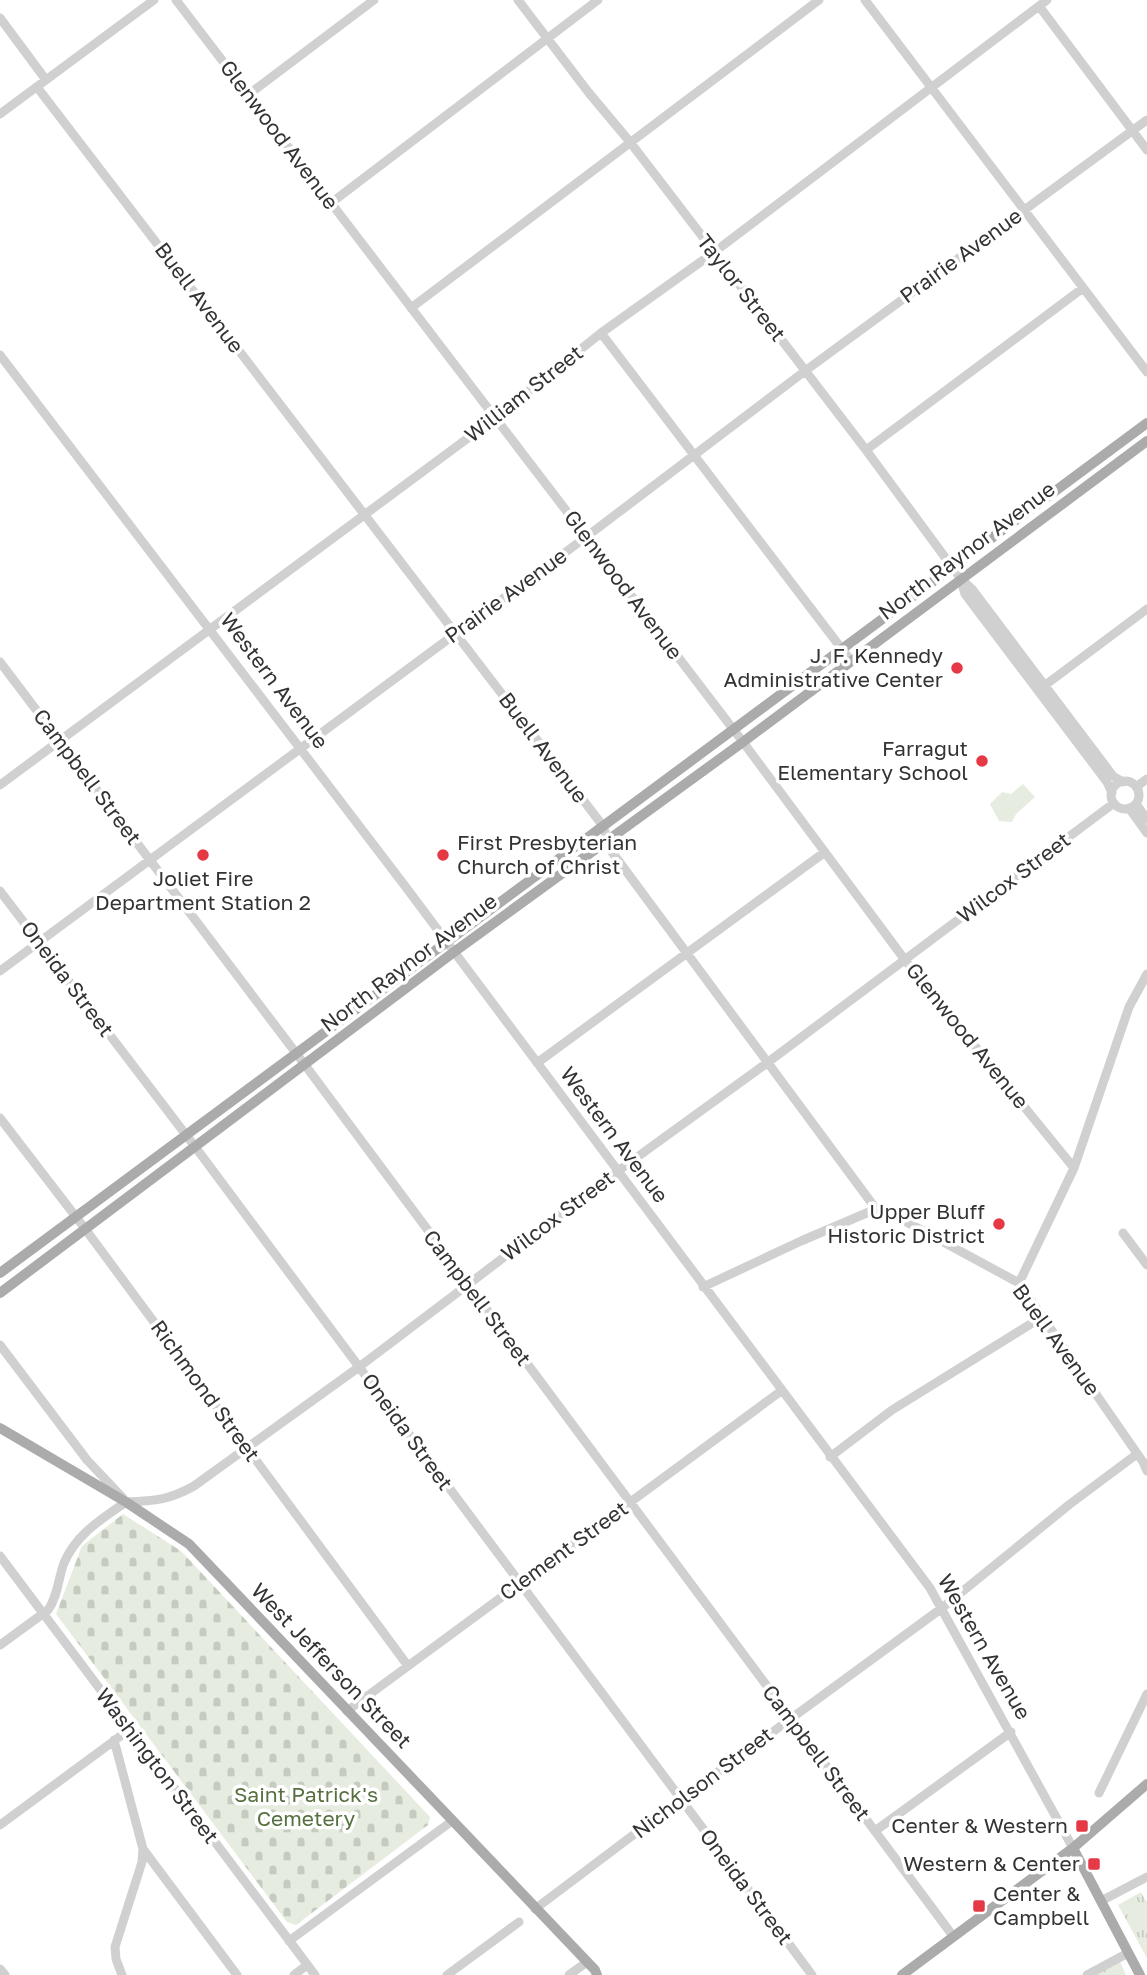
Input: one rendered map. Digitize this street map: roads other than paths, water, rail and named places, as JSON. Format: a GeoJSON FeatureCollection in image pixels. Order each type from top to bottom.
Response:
{"type":"FeatureCollection","features":[{"type":"Feature","properties":{"kind":"main road","name":"North Raynor Avenue"},"geometry":{"type":"LineString","coordinates":[[0,1293],[305,1065],[603,825],[1147,423]]}},
{"type":"Feature","properties":{"kind":"main road","name":"North Raynor Avenue"},"geometry":{"type":"LineString","coordinates":[[0,1273],[296,1053],[608,839],[743,742],[1147,441]]}},
{"type":"Feature","properties":{"kind":"main road"},"geometry":{"type":"LineString","coordinates":[[898,607],[907,619]]}},
{"type":"Feature","properties":{"kind":"main road","name":"West Jefferson Street"},"geometry":{"type":"LineString","coordinates":[[0,1428],[126,1502],[189,1544],[596,1970]]}},
{"type":"Feature","properties":{"kind":"main road"},"geometry":{"type":"LineString","coordinates":[[902,1975],[1073,1848],[1147,1784]]}},
{"type":"Feature","properties":{"kind":"main road","name":"Western Avenue"},"geometry":{"type":"LineString","coordinates":[[1073,1848],[1140,1975]]}},
{"type":"Feature","properties":{"kind":"main road"},"geometry":{"type":"LineString","coordinates":[[1057,1859],[1071,1861],[1083,1867]]}},
{"type":"Feature","properties":{"kind":"street"},"geometry":{"type":"LineString","coordinates":[[0,114],[154,0]]}},
{"type":"Feature","properties":{"kind":"street","name":"Glenwood Avenue"},"geometry":{"type":"LineString","coordinates":[[176,0],[734,730],[905,960],[1074,1168]]}},
{"type":"Feature","properties":{"kind":"street"},"geometry":{"type":"LineString","coordinates":[[248,95],[374,0]]}},
{"type":"Feature","properties":{"kind":"street","name":"Taylor Street"},"geometry":{"type":"LineString","coordinates":[[518,0],[630,142],[1113,776],[1123,782]]}},
{"type":"Feature","properties":{"kind":"street"},"geometry":{"type":"LineString","coordinates":[[331,204],[598,0]]}},
{"type":"Feature","properties":{"kind":"street"},"geometry":{"type":"LineString","coordinates":[[411,308],[818,0]]}},
{"type":"Feature","properties":{"kind":"street"},"geometry":{"type":"LineString","coordinates":[[865,0],[1147,372]]}},
{"type":"Feature","properties":{"kind":"street"},"geometry":{"type":"LineString","coordinates":[[1043,3],[1147,150]]}},
{"type":"Feature","properties":{"kind":"street","name":"William Street"},"geometry":{"type":"LineString","coordinates":[[0,785],[495,418],[601,333],[713,253],[1043,3]]}},
{"type":"Feature","properties":{"kind":"street"},"geometry":{"type":"LineString","coordinates":[[0,18],[46,80]]}},
{"type":"Feature","properties":{"kind":"street","name":"Buell Avenue"},"geometry":{"type":"LineString","coordinates":[[37,87],[603,825],[612,852],[876,1209],[888,1212],[1019,1283],[1146,1464]]}},
{"type":"Feature","properties":{"kind":"street","name":"Prairie Avenue"},"geometry":{"type":"LineString","coordinates":[[0,971],[586,537],[805,371],[1147,120]]}},
{"type":"Feature","properties":{"kind":"street"},"geometry":{"type":"LineString","coordinates":[[866,450],[1083,288]]}},
{"type":"Feature","properties":{"kind":"street"},"geometry":{"type":"LineString","coordinates":[[601,333],[851,661]]}},
{"type":"Feature","properties":{"kind":"street","name":"Western Avenue"},"geometry":{"type":"LineString","coordinates":[[0,355],[451,947],[942,1608],[1073,1848]]}},
{"type":"Feature","properties":{"kind":"street","name":"Taylor Street"},"geometry":{"type":"LineString","coordinates":[[961,579],[965,594],[1107,782],[1113,798]]}},
{"type":"Feature","properties":{"kind":"street"},"geometry":{"type":"LineString","coordinates":[[1044,686],[1147,609]]}},
{"type":"Feature","properties":{"kind":"street","name":"Campbell Street"},"geometry":{"type":"LineString","coordinates":[[0,662],[305,1065],[953,1936]]}},
{"type":"Feature","properties":{"kind":"street"},"geometry":{"type":"LineString","coordinates":[[1136,787],[1147,779]]}},
{"type":"Feature","properties":{"kind":"street"},"geometry":{"type":"LineString","coordinates":[[1123,782],[1130,782],[1139,795],[1132,806],[1121,808],[1113,798],[1115,786],[1123,782]]}},
{"type":"Feature","properties":{"kind":"street","name":"Wilcox Street"},"geometry":{"type":"LineString","coordinates":[[126,1502],[158,1501],[178,1495],[194,1486],[359,1367],[618,1171],[905,960],[1113,798]]}},
{"type":"Feature","properties":{"kind":"street"},"geometry":{"type":"LineString","coordinates":[[1132,806],[1147,819]]}},
{"type":"Feature","properties":{"kind":"street"},"geometry":{"type":"LineString","coordinates":[[1132,806],[1147,833]]}},
{"type":"Feature","properties":{"kind":"street"},"geometry":{"type":"LineString","coordinates":[[537,1063],[825,852]]}},
{"type":"Feature","properties":{"kind":"street","name":"Oneida Street"},"geometry":{"type":"LineString","coordinates":[[0,891],[186,1135],[812,1975]]}},
{"type":"Feature","properties":{"kind":"street"},"geometry":{"type":"LineString","coordinates":[[1019,1283],[1074,1168],[1129,1007],[1147,974]]}},
{"type":"Feature","properties":{"kind":"street","name":"Richmond Street"},"geometry":{"type":"LineString","coordinates":[[0,1118],[408,1666]]}},
{"type":"Feature","properties":{"kind":"street"},"geometry":{"type":"LineString","coordinates":[[703,1287],[876,1209]]}},
{"type":"Feature","properties":{"kind":"street"},"geometry":{"type":"LineString","coordinates":[[1123,1233],[1147,1265]]}},
{"type":"Feature","properties":{"kind":"street"},"geometry":{"type":"LineString","coordinates":[[830,1457],[892,1410],[1042,1317]]}},
{"type":"Feature","properties":{"kind":"street"},"geometry":{"type":"LineString","coordinates":[[0,1345],[87,1460],[126,1502],[86,1531],[73,1546],[64,1564],[53,1603],[0,1645]]}},
{"type":"Feature","properties":{"kind":"street","name":"Clement Street"},"geometry":{"type":"LineString","coordinates":[[347,1711],[781,1391]]}},
{"type":"Feature","properties":{"kind":"street","name":"Nicholson Street"},"geometry":{"type":"LineString","coordinates":[[536,1909],[790,1718],[942,1608],[1070,1504],[1137,1454]]}},
{"type":"Feature","properties":{"kind":"street","name":"Washington Street"},"geometry":{"type":"LineString","coordinates":[[0,1556],[315,1975]]}},
{"type":"Feature","properties":{"kind":"street"},"geometry":{"type":"LineString","coordinates":[[1098,1793],[1147,1694]]}},
{"type":"Feature","properties":{"kind":"street"},"geometry":{"type":"LineString","coordinates":[[0,1825],[130,1729]]}},
{"type":"Feature","properties":{"kind":"street"},"geometry":{"type":"LineString","coordinates":[[875,1831],[1011,1732]]}},
{"type":"Feature","properties":{"kind":"street"},"geometry":{"type":"LineString","coordinates":[[114,1740],[143,1849],[142,1862],[115,1947],[122,1975]]}},
{"type":"Feature","properties":{"kind":"street"},"geometry":{"type":"LineString","coordinates":[[289,1941],[452,1821]]}},
{"type":"Feature","properties":{"kind":"street"},"geometry":{"type":"LineString","coordinates":[[143,1849],[237,1975]]}},
{"type":"Feature","properties":{"kind":"street"},"geometry":{"type":"LineString","coordinates":[[1101,1901],[1147,1877]]}},
{"type":"Feature","properties":{"kind":"street"},"geometry":{"type":"LineString","coordinates":[[447,1975],[519,1922]]}},
{"type":"Feature","properties":{"kind":"street"},"geometry":{"type":"LineString","coordinates":[[1087,1975],[1128,1953]]}},
{"type":"Feature","properties":{"kind":"street"},"geometry":{"type":"LineString","coordinates":[[294,1975],[307,1965]]}},
{"type":"Feature","properties":{"kind":"street"},"geometry":{"type":"LineString","coordinates":[[0,1969],[5,1975]]}},
{"type":"Feature","properties":{"kind":"street"},"geometry":{"type":"LineString","coordinates":[[569,1975],[596,1970]]}},
{"type":"Feature","properties":{"kind":"place","name":"J. F. Kennedy Administrative Center"},"geometry":{"type":"Point","coordinates":[957,668]}},
{"type":"Feature","properties":{"kind":"place","name":"Farragut Elementary School"},"geometry":{"type":"Point","coordinates":[982,761]}},
{"type":"Feature","properties":{"kind":"place","name":"Joliet Fire Department Station 2"},"geometry":{"type":"Point","coordinates":[203,855]}},
{"type":"Feature","properties":{"kind":"place","name":"First Presbyterian Church of Christ"},"geometry":{"type":"Point","coordinates":[443,855]}},
{"type":"Feature","properties":{"kind":"place","name":"Upper Bluff Historic District"},"geometry":{"type":"Point","coordinates":[999,1224]}},
{"type":"Feature","properties":{"kind":"place","name":"Center & Western"},"geometry":{"type":"Point","coordinates":[1082,1826]}},
{"type":"Feature","properties":{"kind":"place","name":"Western & Center"},"geometry":{"type":"Point","coordinates":[1094,1864]}},
{"type":"Feature","properties":{"kind":"place","name":"Center & Campbell"},"geometry":{"type":"Point","coordinates":[979,1906]}},
{"type":"Feature","properties":{"kind":"park label","name":"Saint Patrick's Cemetery"},"geometry":{"type":"Point","coordinates":[306,1807]}}]}
